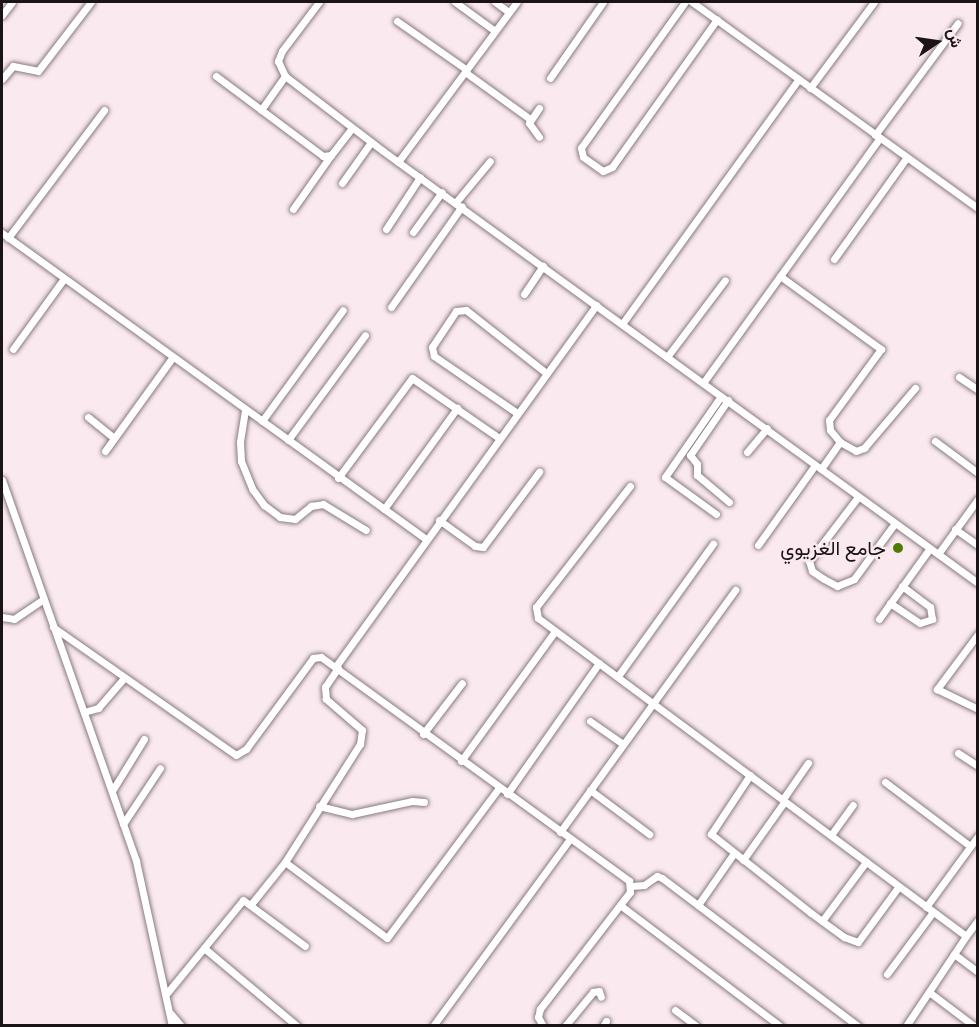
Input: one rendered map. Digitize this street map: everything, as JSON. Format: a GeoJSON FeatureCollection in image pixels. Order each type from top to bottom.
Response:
{"type":"FeatureCollection","features":[{"type":"Feature","properties":{"kind":"street"},"geometry":{"type":"LineString","coordinates":[[2,15],[12,2]]}},
{"type":"Feature","properties":{"kind":"street"},"geometry":{"type":"LineString","coordinates":[[2,79],[13,66],[38,71],[91,2]]}},
{"type":"Feature","properties":{"kind":"street"},"geometry":{"type":"LineString","coordinates":[[319,2],[282,51],[278,61],[285,76],[398,162],[767,428],[978,584]]}},
{"type":"Feature","properties":{"kind":"street"},"geometry":{"type":"LineString","coordinates":[[455,2],[495,31]]}},
{"type":"Feature","properties":{"kind":"street"},"geometry":{"type":"LineString","coordinates":[[495,2],[509,12]]}},
{"type":"Feature","properties":{"kind":"street"},"geometry":{"type":"LineString","coordinates":[[398,162],[517,2]]}},
{"type":"Feature","properties":{"kind":"street"},"geometry":{"type":"LineString","coordinates":[[550,78],[603,2]]}},
{"type":"Feature","properties":{"kind":"street"},"geometry":{"type":"LineString","coordinates":[[685,2],[581,148],[583,157],[603,171],[612,167],[717,19]]}},
{"type":"Feature","properties":{"kind":"street"},"geometry":{"type":"LineString","coordinates":[[692,2],[978,208]]}},
{"type":"Feature","properties":{"kind":"street"},"geometry":{"type":"LineString","coordinates":[[810,88],[874,2]]}},
{"type":"Feature","properties":{"kind":"street"},"geometry":{"type":"LineString","coordinates":[[397,21],[531,119]]}},
{"type":"Feature","properties":{"kind":"street"},"geometry":{"type":"LineString","coordinates":[[703,383],[958,23]]}},
{"type":"Feature","properties":{"kind":"street"},"geometry":{"type":"LineString","coordinates":[[216,76],[323,156],[331,155]]}},
{"type":"Feature","properties":{"kind":"street"},"geometry":{"type":"LineString","coordinates":[[261,110],[285,76]]}},
{"type":"Feature","properties":{"kind":"street"},"geometry":{"type":"LineString","coordinates":[[622,324],[799,80]]}},
{"type":"Feature","properties":{"kind":"street"},"geometry":{"type":"LineString","coordinates":[[539,108],[531,119],[529,127],[539,137]]}},
{"type":"Feature","properties":{"kind":"street"},"geometry":{"type":"LineString","coordinates":[[8,238],[104,110]]}},
{"type":"Feature","properties":{"kind":"street"},"geometry":{"type":"LineString","coordinates":[[293,209],[352,128]]}},
{"type":"Feature","properties":{"kind":"street"},"geometry":{"type":"LineString","coordinates":[[342,183],[371,142]]}},
{"type":"Feature","properties":{"kind":"street"},"geometry":{"type":"LineString","coordinates":[[834,259],[907,157]]}},
{"type":"Feature","properties":{"kind":"street"},"geometry":{"type":"LineString","coordinates":[[391,307],[490,160]]}},
{"type":"Feature","properties":{"kind":"street"},"geometry":{"type":"LineString","coordinates":[[386,229],[420,177]]}},
{"type":"Feature","properties":{"kind":"street"},"geometry":{"type":"LineString","coordinates":[[413,232],[442,192]]}},
{"type":"Feature","properties":{"kind":"street"},"geometry":{"type":"LineString","coordinates":[[2,233],[63,280],[426,539]]}},
{"type":"Feature","properties":{"kind":"street"},"geometry":{"type":"LineString","coordinates":[[524,294],[543,266]]}},
{"type":"Feature","properties":{"kind":"street"},"geometry":{"type":"LineString","coordinates":[[780,276],[879,345],[880,353],[829,420],[830,430],[840,442],[856,451],[864,448],[915,388]]}},
{"type":"Feature","properties":{"kind":"street"},"geometry":{"type":"LineString","coordinates":[[13,349],[63,280]]}},
{"type":"Feature","properties":{"kind":"street"},"geometry":{"type":"LineString","coordinates":[[668,357],[725,280]]}},
{"type":"Feature","properties":{"kind":"street"},"geometry":{"type":"LineString","coordinates":[[252,903],[285,862],[362,737],[357,724],[326,699],[327,682],[439,520],[596,305]]}},
{"type":"Feature","properties":{"kind":"street"},"geometry":{"type":"LineString","coordinates":[[262,422],[343,310]]}},
{"type":"Feature","properties":{"kind":"street"},"geometry":{"type":"LineString","coordinates":[[517,413],[432,352],[456,310],[466,310],[546,372]]}},
{"type":"Feature","properties":{"kind":"street"},"geometry":{"type":"LineString","coordinates":[[288,440],[365,335]]}},
{"type":"Feature","properties":{"kind":"street"},"geometry":{"type":"LineString","coordinates":[[105,451],[172,358]]}},
{"type":"Feature","properties":{"kind":"street"},"geometry":{"type":"LineString","coordinates":[[959,376],[978,390]]}},
{"type":"Feature","properties":{"kind":"street"},"geometry":{"type":"LineString","coordinates":[[338,478],[406,381],[418,379],[499,438]]}},
{"type":"Feature","properties":{"kind":"street"},"geometry":{"type":"LineString","coordinates":[[725,398],[690,455],[697,464],[698,477],[729,502]]}},
{"type":"Feature","properties":{"kind":"street"},"geometry":{"type":"LineString","coordinates":[[716,514],[665,477],[725,398]]}},
{"type":"Feature","properties":{"kind":"street"},"geometry":{"type":"LineString","coordinates":[[384,509],[457,408]]}},
{"type":"Feature","properties":{"kind":"street"},"geometry":{"type":"LineString","coordinates":[[245,410],[239,452],[253,490],[264,505],[280,517],[294,519],[311,506],[323,504],[366,530]]}},
{"type":"Feature","properties":{"kind":"street"},"geometry":{"type":"LineString","coordinates":[[88,417],[114,438]]}},
{"type":"Feature","properties":{"kind":"street"},"geometry":{"type":"LineString","coordinates":[[747,452],[767,428]]}},
{"type":"Feature","properties":{"kind":"street"},"geometry":{"type":"LineString","coordinates":[[935,441],[978,473]]}},
{"type":"Feature","properties":{"kind":"street"},"geometry":{"type":"LineString","coordinates":[[758,545],[840,442]]}},
{"type":"Feature","properties":{"kind":"street"},"geometry":{"type":"LineString","coordinates":[[439,520],[476,546],[483,547],[539,472]]}},
{"type":"Feature","properties":{"kind":"street"},"geometry":{"type":"LineString","coordinates":[[2,480],[123,824],[146,898],[172,1026]]}},
{"type":"Feature","properties":{"kind":"street"},"geometry":{"type":"LineString","coordinates":[[630,486],[537,607],[538,618],[654,701],[966,936]]}},
{"type":"Feature","properties":{"kind":"street"},"geometry":{"type":"LineString","coordinates":[[858,497],[809,561],[812,571],[837,586],[854,579],[895,523]]}},
{"type":"Feature","properties":{"kind":"street"},"geometry":{"type":"LineString","coordinates":[[938,554],[978,499]]}},
{"type":"Feature","properties":{"kind":"street"},"geometry":{"type":"LineString","coordinates":[[955,529],[978,545]]}},
{"type":"Feature","properties":{"kind":"street"},"geometry":{"type":"LineString","coordinates":[[618,676],[713,544]]}},
{"type":"Feature","properties":{"kind":"street"},"geometry":{"type":"LineString","coordinates":[[879,619],[930,548]]}},
{"type":"Feature","properties":{"kind":"street"},"geometry":{"type":"LineString","coordinates":[[890,603],[920,622],[932,619],[930,607],[902,586]]}},
{"type":"Feature","properties":{"kind":"street"},"geometry":{"type":"LineString","coordinates":[[560,832],[735,590]]}},
{"type":"Feature","properties":{"kind":"street"},"geometry":{"type":"LineString","coordinates":[[2,617],[14,619],[44,599]]}},
{"type":"Feature","properties":{"kind":"street"},"geometry":{"type":"LineString","coordinates":[[54,627],[236,755],[246,749],[315,656],[337,667],[423,734],[632,886],[644,885],[659,876],[858,1026]]}},
{"type":"Feature","properties":{"kind":"street"},"geometry":{"type":"LineString","coordinates":[[461,761],[555,631]]}},
{"type":"Feature","properties":{"kind":"street"},"geometry":{"type":"LineString","coordinates":[[978,634],[937,689],[978,709]]}},
{"type":"Feature","properties":{"kind":"street"},"geometry":{"type":"LineString","coordinates":[[507,794],[599,663]]}},
{"type":"Feature","properties":{"kind":"street"},"geometry":{"type":"LineString","coordinates":[[84,712],[98,708],[124,678]]}},
{"type":"Feature","properties":{"kind":"street"},"geometry":{"type":"LineString","coordinates":[[423,734],[462,683]]}},
{"type":"Feature","properties":{"kind":"street"},"geometry":{"type":"LineString","coordinates":[[590,721],[623,744]]}},
{"type":"Feature","properties":{"kind":"street"},"geometry":{"type":"LineString","coordinates":[[112,791],[144,739]]}},
{"type":"Feature","properties":{"kind":"street"},"geometry":{"type":"LineString","coordinates":[[958,753],[978,766]]}},
{"type":"Feature","properties":{"kind":"street"},"geometry":{"type":"LineString","coordinates":[[743,860],[808,764]]}},
{"type":"Feature","properties":{"kind":"street"},"geometry":{"type":"LineString","coordinates":[[123,824],[160,768]]}},
{"type":"Feature","properties":{"kind":"street"},"geometry":{"type":"LineString","coordinates":[[750,775],[711,832],[734,853],[822,921],[852,942],[860,941],[899,886]]}},
{"type":"Feature","properties":{"kind":"street"},"geometry":{"type":"LineString","coordinates":[[885,782],[970,846]]}},
{"type":"Feature","properties":{"kind":"street"},"geometry":{"type":"LineString","coordinates":[[285,862],[387,938],[499,788]]}},
{"type":"Feature","properties":{"kind":"street"},"geometry":{"type":"LineString","coordinates":[[590,790],[649,834]]}},
{"type":"Feature","properties":{"kind":"street"},"geometry":{"type":"LineString","coordinates":[[320,806],[335,813],[352,814],[402,803],[423,802]]}},
{"type":"Feature","properties":{"kind":"street"},"geometry":{"type":"LineString","coordinates":[[831,835],[853,805]]}},
{"type":"Feature","properties":{"kind":"street"},"geometry":{"type":"LineString","coordinates":[[887,974],[978,836]]}},
{"type":"Feature","properties":{"kind":"street"},"geometry":{"type":"LineString","coordinates":[[433,1026],[570,839]]}},
{"type":"Feature","properties":{"kind":"street"},"geometry":{"type":"LineString","coordinates":[[698,905],[734,853]]}},
{"type":"Feature","properties":{"kind":"street"},"geometry":{"type":"LineString","coordinates":[[822,921],[866,862]]}},
{"type":"Feature","properties":{"kind":"street"},"geometry":{"type":"LineString","coordinates":[[543,1026],[538,1017],[540,1009],[632,886]]}},
{"type":"Feature","properties":{"kind":"street"},"geometry":{"type":"LineString","coordinates":[[167,993],[243,900],[252,903],[305,946]]}},
{"type":"Feature","properties":{"kind":"street"},"geometry":{"type":"LineString","coordinates":[[620,905],[780,1026]]}},
{"type":"Feature","properties":{"kind":"street"},"geometry":{"type":"LineString","coordinates":[[906,1026],[978,920]]}},
{"type":"Feature","properties":{"kind":"street"},"geometry":{"type":"LineString","coordinates":[[204,948],[297,1026]]}},
{"type":"Feature","properties":{"kind":"street"},"geometry":{"type":"LineString","coordinates":[[954,954],[978,972]]}},
{"type":"Feature","properties":{"kind":"street"},"geometry":{"type":"LineString","coordinates":[[565,1026],[593,992],[599,991],[601,997]]}},
{"type":"Feature","properties":{"kind":"street"},"geometry":{"type":"LineString","coordinates":[[929,992],[974,1026]]}},
{"type":"Feature","properties":{"kind":"street"},"geometry":{"type":"LineString","coordinates":[[675,1011],[696,1026]]}},
{"type":"Feature","properties":{"kind":"street"},"geometry":{"type":"LineString","coordinates":[[170,1012],[181,1026]]}},
{"type":"Feature","properties":{"kind":"place","name":"جامع الغزيوي"},"geometry":{"type":"Point","coordinates":[898,548]}}]}
